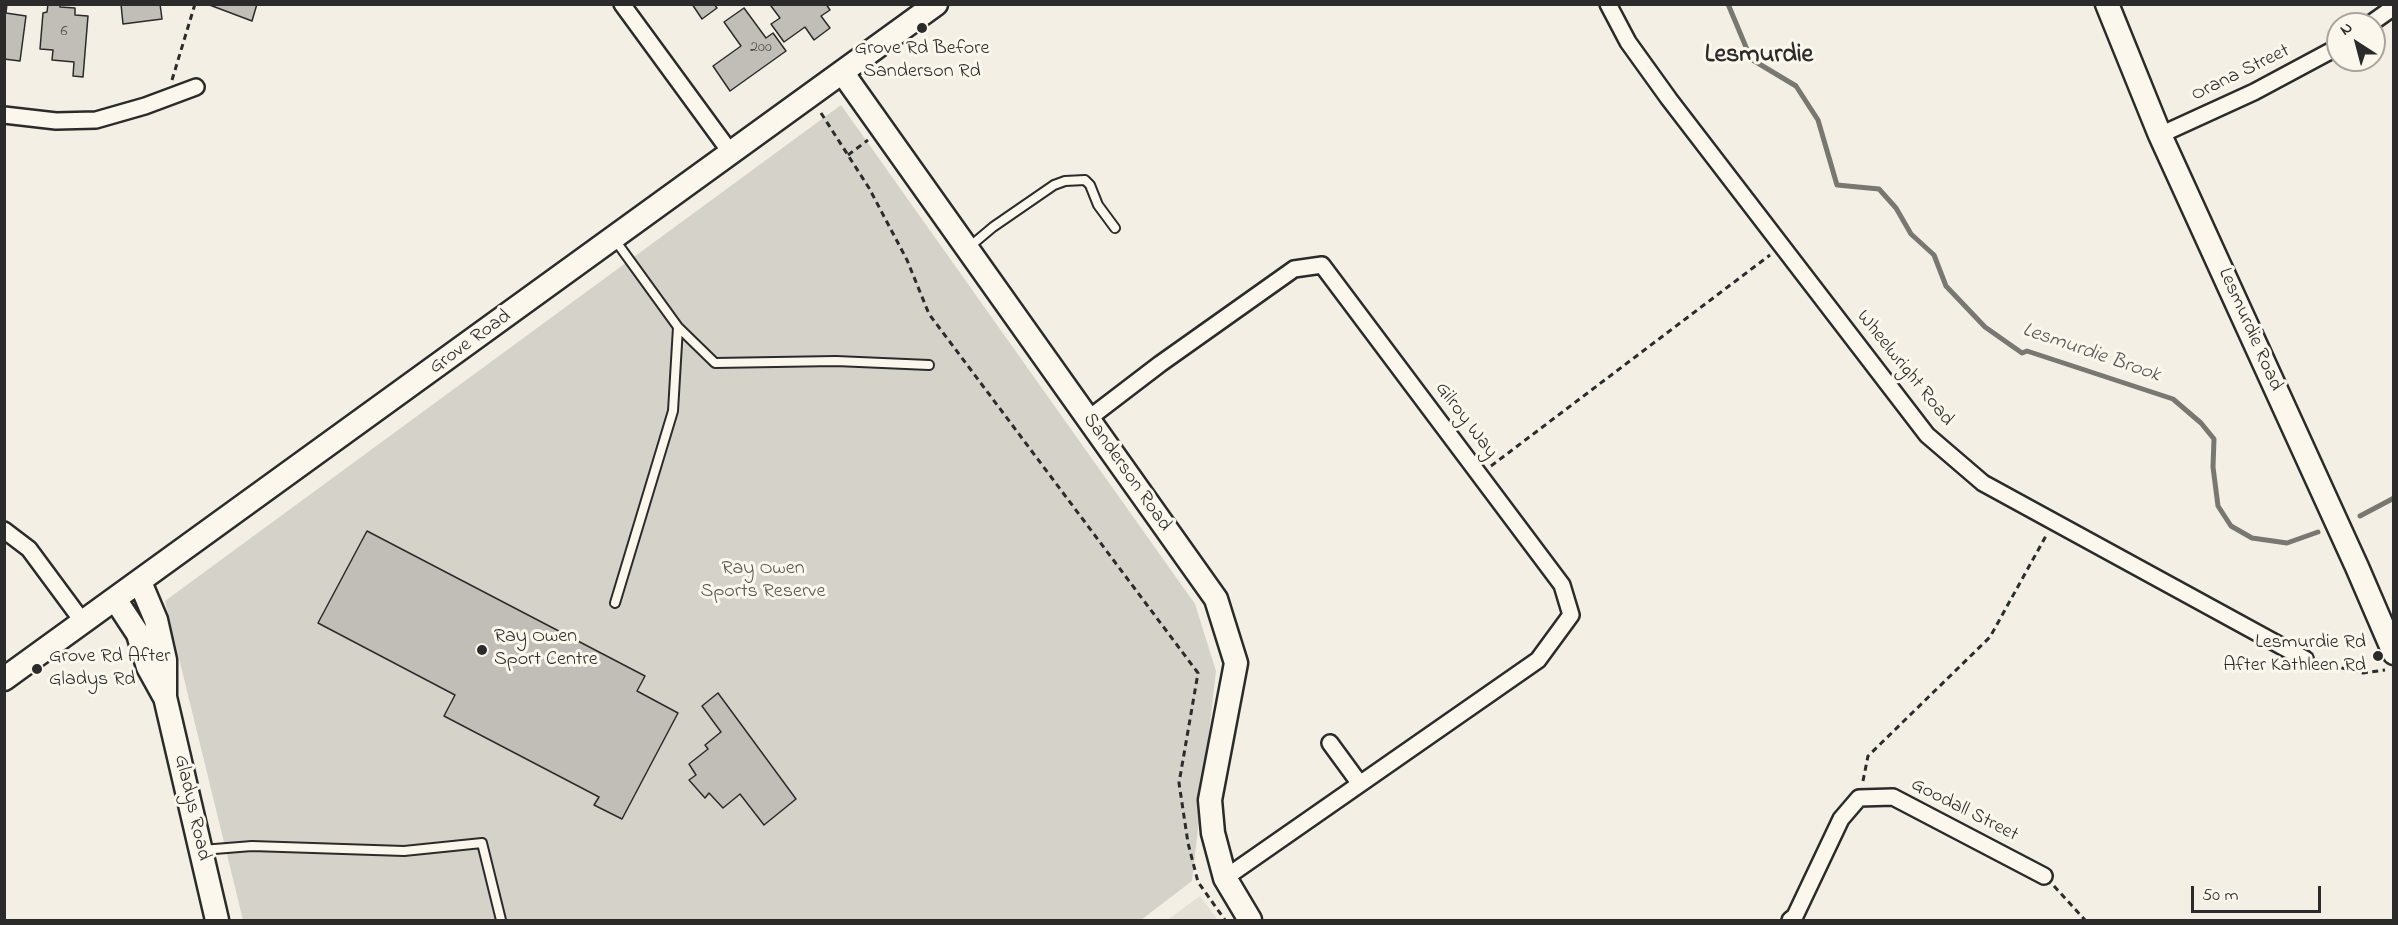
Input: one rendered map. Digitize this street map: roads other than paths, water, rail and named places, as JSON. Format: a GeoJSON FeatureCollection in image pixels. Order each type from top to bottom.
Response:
{"type":"FeatureCollection","features":[{"type":"Feature","properties":{"kind":"street"},"geometry":{"type":"LineString","coordinates":[[622,4],[731,153]]}},
{"type":"Feature","properties":{"kind":"street","name":"Grove Road"},"geometry":{"type":"LineString","coordinates":[[4,679],[936,4]]}},
{"type":"Feature","properties":{"kind":"street","name":"Wheelwright Road"},"geometry":{"type":"LineString","coordinates":[[1608,4],[1628,42],[1927,435],[1983,483],[2305,659]]}},
{"type":"Feature","properties":{"kind":"street","name":"Lesmurdie Road"},"geometry":{"type":"LineString","coordinates":[[2107,4],[2160,135],[2394,653]]}},
{"type":"Feature","properties":{"kind":"street","name":"Orana Street"},"geometry":{"type":"LineString","coordinates":[[2160,135],[2254,92],[2326,53]]}},
{"type":"Feature","properties":{"kind":"street","name":"Sanderson Road"},"geometry":{"type":"LineString","coordinates":[[842,72],[1216,599],[1236,663],[1210,800],[1213,833],[1225,878],[1250,921]]}},
{"type":"Feature","properties":{"kind":"street"},"geometry":{"type":"LineString","coordinates":[[4,115],[56,121],[96,120],[196,87]]}},
{"type":"Feature","properties":{"kind":"street","name":"Gilroy Way"},"geometry":{"type":"LineString","coordinates":[[1088,419],[1160,364],[1294,269],[1322,265],[1562,585],[1571,615],[1538,660],[1225,878]]}},
{"type":"Feature","properties":{"kind":"street"},"geometry":{"type":"LineString","coordinates":[[4,530],[29,549],[83,622]]}},
{"type":"Feature","properties":{"kind":"street","name":"Gladys Road"},"geometry":{"type":"LineString","coordinates":[[140,582],[156,620],[165,660],[165,697],[218,920]]}},
{"type":"Feature","properties":{"kind":"street","name":"Gladys Road"},"geometry":{"type":"LineString","coordinates":[[115,599],[138,634],[148,667],[165,697]]}},
{"type":"Feature","properties":{"kind":"street"},"geometry":{"type":"LineString","coordinates":[[1330,743],[1360,784]]}},
{"type":"Feature","properties":{"kind":"street","name":"Goodall Street"},"geometry":{"type":"LineString","coordinates":[[1790,921],[1795,916],[1840,819],[1859,798],[1893,797],[2044,876]]}},
{"type":"Feature","properties":{"kind":"lane"},"geometry":{"type":"LineString","coordinates":[[967,249],[993,227],[1054,185],[1065,181],[1085,180],[1090,184],[1098,205],[1114,228]]}},
{"type":"Feature","properties":{"kind":"lane"},"geometry":{"type":"LineString","coordinates":[[614,239],[678,327],[714,363],[836,361],[928,365]]}},
{"type":"Feature","properties":{"kind":"lane"},"geometry":{"type":"LineString","coordinates":[[615,603],[673,411],[678,327]]}},
{"type":"Feature","properties":{"kind":"lane"},"geometry":{"type":"LineString","coordinates":[[201,850],[252,846],[404,851],[482,843],[501,921]]}},
{"type":"Feature","properties":{"kind":"waterway","name":"Lesmurdie Brook"},"geometry":{"type":"LineString","coordinates":[[1728,4],[1751,59],[1796,86],[1818,120],[1837,185],[1879,189],[1896,208],[1911,234],[1934,255],[1946,286],[1985,327],[2022,353],[2027,351],[2173,399],[2201,423],[2214,439],[2213,467],[2218,506],[2231,526],[2252,538],[2287,543],[2318,532]]}},
{"type":"Feature","properties":{"kind":"waterway","name":"Lesmurdie Brook"},"geometry":{"type":"LineString","coordinates":[[2360,516],[2394,498]]}},
{"type":"Feature","properties":{"kind":"place","name":"Grove Rd Before Sanderson Rd"},"geometry":{"type":"Point","coordinates":[922,28]}},
{"type":"Feature","properties":{"kind":"place","name":"Ray Owen Sport Centre"},"geometry":{"type":"Point","coordinates":[482,650]}},
{"type":"Feature","properties":{"kind":"place","name":"Lesmurdie Rd After Kathleen Rd"},"geometry":{"type":"Point","coordinates":[2378,656]}},
{"type":"Feature","properties":{"kind":"place","name":"Grove Rd After Gladys Rd"},"geometry":{"type":"Point","coordinates":[37,669]}},
{"type":"Feature","properties":{"kind":"district","name":"Lesmurdie"},"geometry":{"type":"Point","coordinates":[1759,57]}},
{"type":"Feature","properties":{"kind":"park label","name":"Ray Owen Sports Reserve"},"geometry":{"type":"Point","coordinates":[763,582]}}]}
